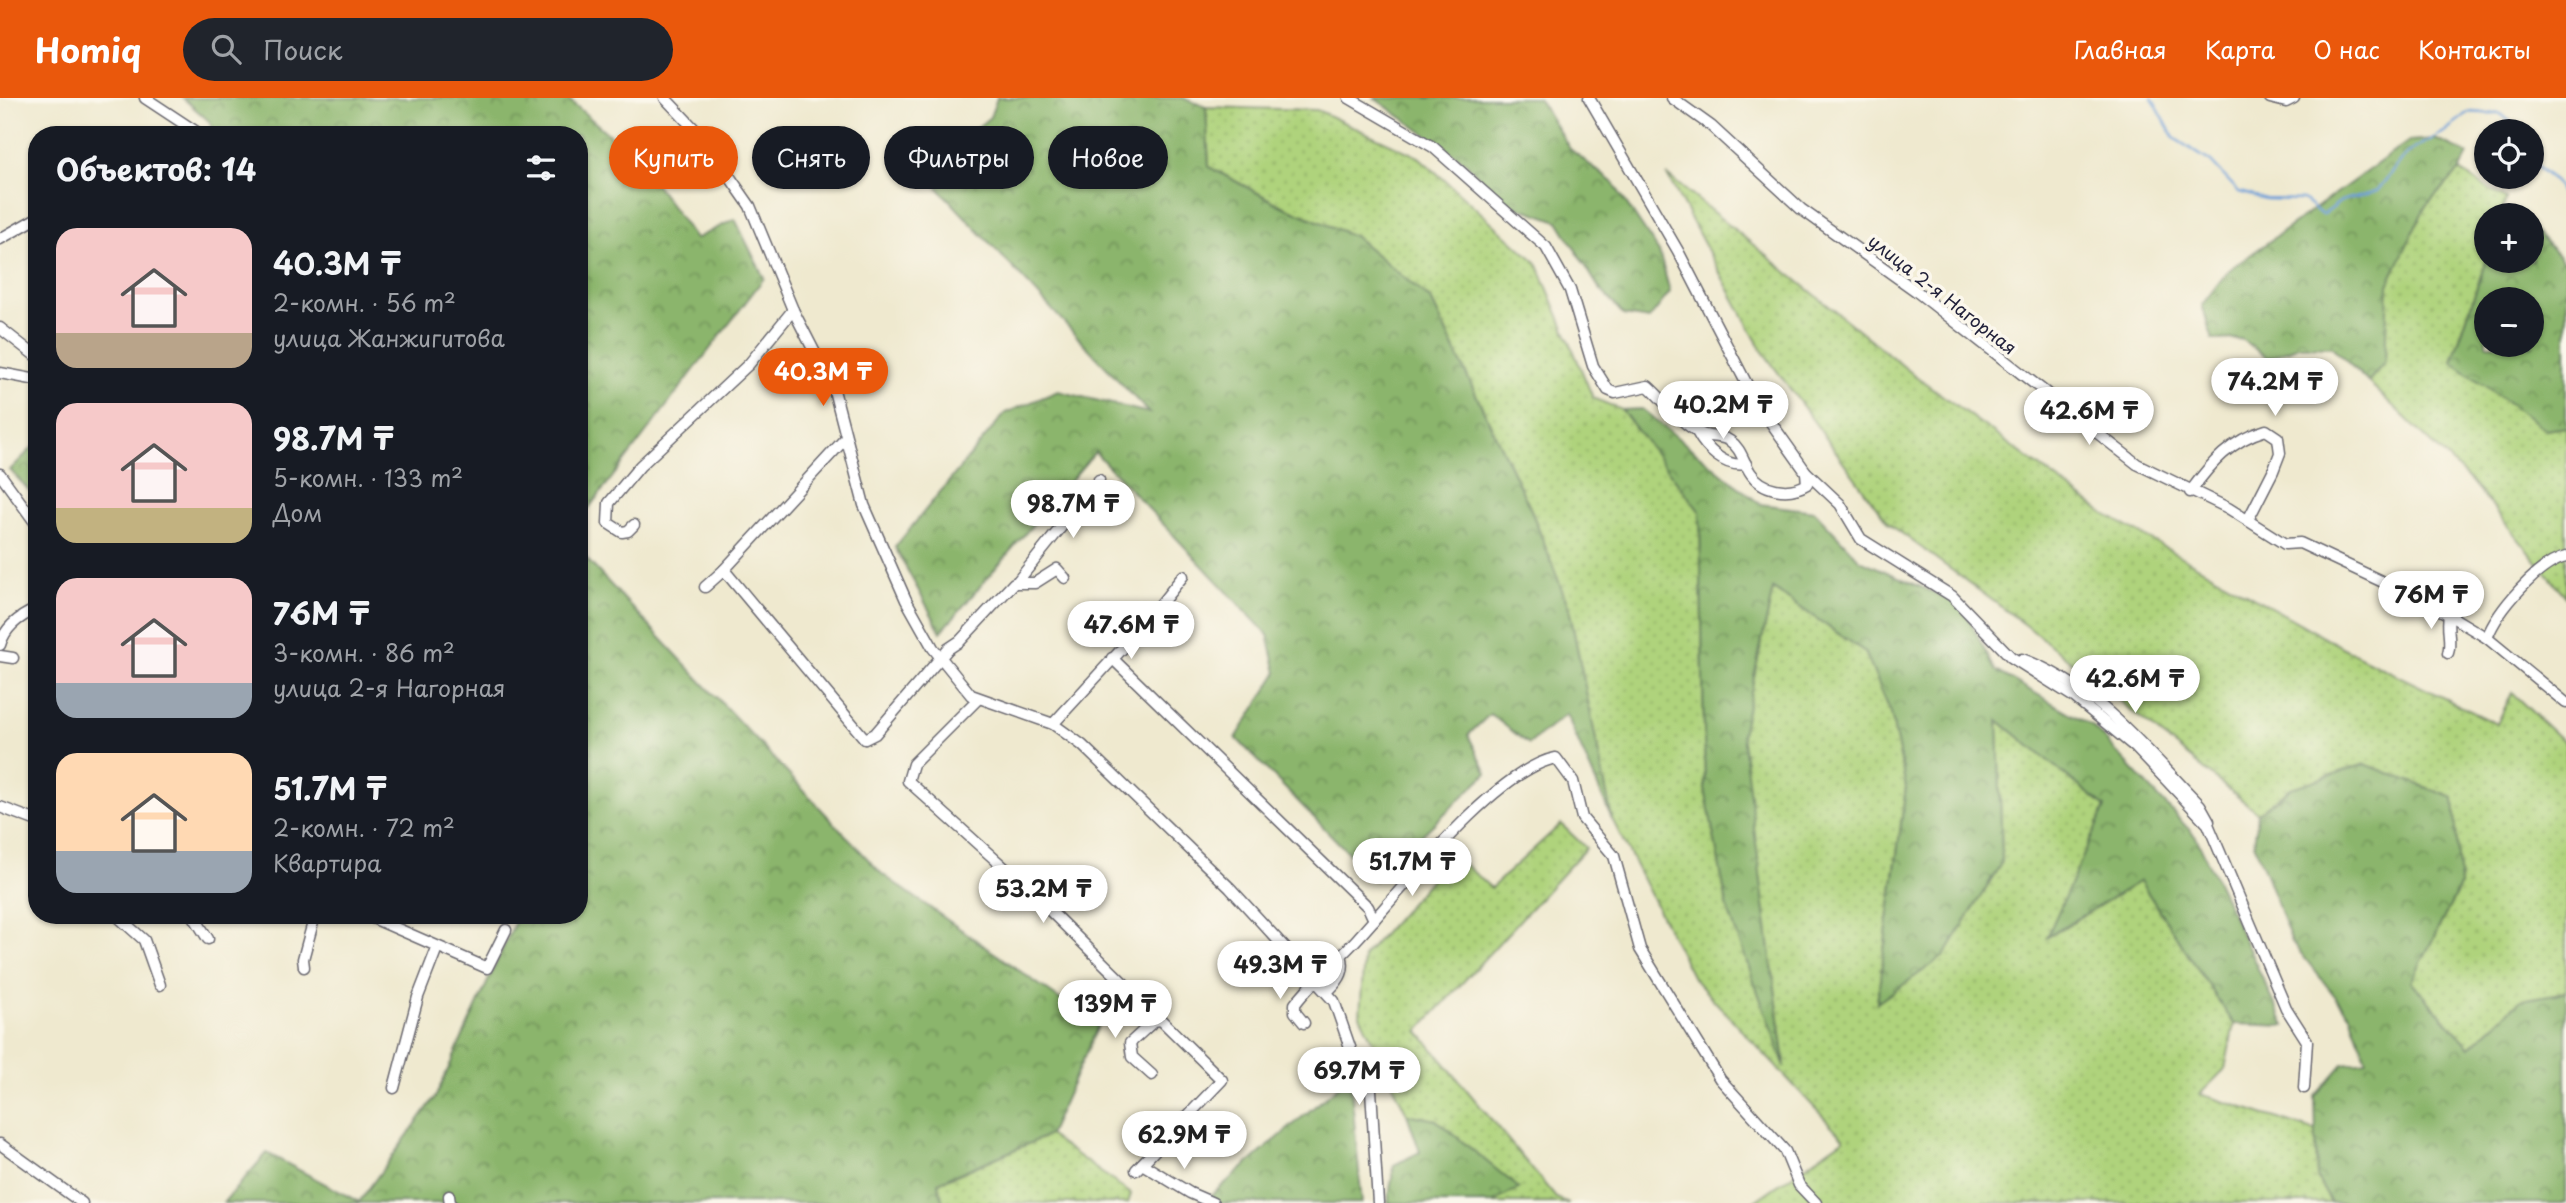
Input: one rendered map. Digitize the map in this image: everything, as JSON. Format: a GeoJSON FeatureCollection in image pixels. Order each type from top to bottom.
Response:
{"type":"FeatureCollection","features":[{"type":"Feature","properties":{"kind":"street"},"geometry":{"type":"LineString","coordinates":[[145,98],[187,126]]}},
{"type":"Feature","properties":{"kind":"street"},"geometry":{"type":"LineString","coordinates":[[666,98],[702,137],[750,206],[793,310],[828,375],[859,492],[883,549],[926,637],[967,691],[978,699],[1053,724],[1082,746],[1230,888],[1330,989],[1339,981],[1344,963],[1341,955]]}},
{"type":"Feature","properties":{"kind":"street"},"geometry":{"type":"LineString","coordinates":[[1349,98],[1433,147],[1546,247],[1570,290],[1593,366],[1608,390],[1615,393],[1648,386],[1696,431],[1708,438],[1724,437],[1733,443],[1751,474],[1775,489],[1797,490],[1807,484],[1806,472]]}},
{"type":"Feature","properties":{"kind":"street"},"geometry":{"type":"LineString","coordinates":[[1589,98],[1678,251],[1755,400],[1806,472],[1840,504],[1861,539],[1952,596],[2011,657],[2104,720],[2136,748],[2210,828],[2287,1008],[2306,1041],[2304,1088]]}},
{"type":"Feature","properties":{"kind":"street","name":"улица 2-я Нагорная"},"geometry":{"type":"LineString","coordinates":[[1672,98],[1711,126],[1801,209],[1916,291],[2122,453],[2189,492],[2248,520],[2285,544],[2300,543],[2405,592],[2449,616],[2487,638],[2566,703]]}},
{"type":"Feature","properties":{"kind":"street"},"geometry":{"type":"LineString","coordinates":[[2270,98],[2286,102],[2294,98]]}},
{"type":"Feature","properties":{"kind":"street"},"geometry":{"type":"LineString","coordinates":[[0,239],[28,223]]}},
{"type":"Feature","properties":{"kind":"street"},"geometry":{"type":"LineString","coordinates":[[634,525],[628,531],[615,529],[608,523],[609,503],[640,466],[749,364],[793,310]]}},
{"type":"Feature","properties":{"kind":"street"},"geometry":{"type":"LineString","coordinates":[[0,328],[28,350]]}},
{"type":"Feature","properties":{"kind":"street"},"geometry":{"type":"LineString","coordinates":[[0,373],[28,378]]}},
{"type":"Feature","properties":{"kind":"street"},"geometry":{"type":"LineString","coordinates":[[2189,492],[2223,451],[2245,436],[2266,430],[2278,438],[2280,453],[2248,520]]}},
{"type":"Feature","properties":{"kind":"street"},"geometry":{"type":"LineString","coordinates":[[1696,431],[1703,443],[1718,457],[1738,465],[1746,464]]}},
{"type":"Feature","properties":{"kind":"street"},"geometry":{"type":"LineString","coordinates":[[705,587],[724,570],[845,439]]}},
{"type":"Feature","properties":{"kind":"street"},"geometry":{"type":"LineString","coordinates":[[0,474],[28,513]]}},
{"type":"Feature","properties":{"kind":"street"},"geometry":{"type":"LineString","coordinates":[[724,570],[865,739],[869,740],[1005,590],[1017,583],[1099,480]]}},
{"type":"Feature","properties":{"kind":"street"},"geometry":{"type":"LineString","coordinates":[[2487,638],[2491,628],[2521,589],[2554,560],[2566,557]]}},
{"type":"Feature","properties":{"kind":"street"},"geometry":{"type":"LineString","coordinates":[[1017,583],[1035,583],[1057,569],[1065,578]]}},
{"type":"Feature","properties":{"kind":"street"},"geometry":{"type":"LineString","coordinates":[[1053,724],[1145,624],[1183,576]]}},
{"type":"Feature","properties":{"kind":"street"},"geometry":{"type":"LineString","coordinates":[[0,645],[18,618],[28,613]]}},
{"type":"Feature","properties":{"kind":"street"},"geometry":{"type":"LineString","coordinates":[[2448,653],[2450,645],[2446,627],[2449,616]]}},
{"type":"Feature","properties":{"kind":"street"},"geometry":{"type":"LineString","coordinates":[[0,656],[13,658]]}},
{"type":"Feature","properties":{"kind":"street"},"geometry":{"type":"LineString","coordinates":[[1112,658],[1358,898],[1374,920]]}},
{"type":"Feature","properties":{"kind":"street"},"geometry":{"type":"LineString","coordinates":[[978,699],[913,764],[908,781],[1021,882],[1222,1080],[1139,1167],[1213,1203]]}},
{"type":"Feature","properties":{"kind":"street"},"geometry":{"type":"LineString","coordinates":[[1304,1023],[1295,1012],[1295,1004],[1436,849],[1528,767],[1556,758],[1573,781],[1582,818],[1614,856],[1640,949],[1720,1079],[1785,1151],[1799,1185],[1816,1203]]}},
{"type":"Feature","properties":{"kind":"street"},"geometry":{"type":"LineString","coordinates":[[0,807],[28,818]]}},
{"type":"Feature","properties":{"kind":"street"},"geometry":{"type":"LineString","coordinates":[[126,924],[144,940],[160,985]]}},
{"type":"Feature","properties":{"kind":"street"},"geometry":{"type":"LineString","coordinates":[[199,924],[208,939]]}},
{"type":"Feature","properties":{"kind":"street"},"geometry":{"type":"LineString","coordinates":[[304,967],[303,959],[313,924]]}},
{"type":"Feature","properties":{"kind":"street"},"geometry":{"type":"LineString","coordinates":[[385,924],[487,968],[506,930]]}},
{"type":"Feature","properties":{"kind":"street"},"geometry":{"type":"LineString","coordinates":[[394,1088],[418,997],[437,948]]}},
{"type":"Feature","properties":{"kind":"street"},"geometry":{"type":"LineString","coordinates":[[1319,980],[1340,1013],[1352,1053],[1371,1090],[1378,1203]]}},
{"type":"Feature","properties":{"kind":"street"},"geometry":{"type":"LineString","coordinates":[[1152,1075],[1132,1058],[1130,1043],[1154,1021],[1160,1020]]}},
{"type":"Feature","properties":{"kind":"street"},"geometry":{"type":"LineString","coordinates":[[0,1144],[82,1203]]}},
{"type":"Feature","properties":{"kind":"green space"},"geometry":{"type":"Polygon","coordinates":[[[183,98],[567,98],[609,135],[609,189],[659,189],[695,239],[735,219],[764,278],[588,509],[588,126],[211,126],[210,122],[183,98]]]}},
{"type":"Feature","properties":{"kind":"green space"},"geometry":{"type":"Polygon","coordinates":[[[997,98],[1183,98],[1206,107],[1209,167],[1282,206],[1354,236],[1431,300],[1531,510],[1569,608],[1612,819],[1566,714],[1529,744],[1490,714],[1468,735],[1487,773],[1375,880],[1236,738],[1277,673],[1268,635],[1095,452],[941,632],[895,547],[1005,413],[1058,391],[1149,413],[939,189],[1034,189],[1034,126],[979,126],[990,117],[997,98]]]}},
{"type":"Feature","properties":{"kind":"green space"},"geometry":{"type":"Polygon","coordinates":[[[1374,98],[1538,98],[1570,149],[1613,183],[1659,252],[1670,292],[1649,319],[1624,315],[1599,288],[1558,221],[1504,202],[1465,162],[1374,98]]]}},
{"type":"Feature","properties":{"kind":"green space"},"geometry":{"type":"Polygon","coordinates":[[[1206,107],[1317,110],[1419,157],[1537,263],[1593,398],[1622,410],[1700,512],[1705,789],[1785,1062],[1741,734],[1773,589],[1865,652],[1891,713],[1906,787],[1877,1002],[2002,862],[1998,720],[2105,807],[2048,937],[2140,881],[2234,1024],[2225,1069],[2200,1094],[2316,1131],[2317,1178],[2331,1203],[1752,1203],[1844,1139],[1693,978],[1612,819],[1569,608],[1531,510],[1431,300],[1354,236],[1282,206],[1209,167],[1206,107]]]}},
{"type":"Feature","properties":{"kind":"green space"},"geometry":{"type":"Polygon","coordinates":[[[2435,139],[2468,154],[2459,171],[2425,207],[2388,285],[2385,362],[2368,382],[2332,347],[2299,346],[2268,358],[2241,339],[2213,340],[2202,305],[2228,271],[2409,141],[2435,139]]]}},
{"type":"Feature","properties":{"kind":"green space"},"geometry":{"type":"Polygon","coordinates":[[[2459,171],[2474,180],[2474,189],[2489,189],[2506,199],[2505,203],[2474,203],[2474,273],[2482,273],[2477,287],[2474,287],[2474,296],[2452,361],[2546,430],[2566,427],[2566,597],[2471,481],[2368,382],[2385,362],[2387,285],[2425,207],[2459,171]]]}},
{"type":"Feature","properties":{"kind":"green space"},"geometry":{"type":"Polygon","coordinates":[[[1667,175],[1913,374],[2103,513],[2358,656],[2497,724],[2512,693],[2566,744],[2566,992],[2521,1000],[2470,1047],[2411,982],[2460,886],[2291,788],[2258,813],[2027,626],[1888,523],[1761,349],[1667,175]]]}},
{"type":"Feature","properties":{"kind":"green space"},"geometry":{"type":"Polygon","coordinates":[[[2544,241],[2566,264],[2566,427],[2546,430],[2452,362],[2474,296],[2474,357],[2544,357],[2544,287],[2477,287],[2482,273],[2544,273],[2544,241]]]}},
{"type":"Feature","properties":{"kind":"green space"},"geometry":{"type":"Polygon","coordinates":[[[1642,409],[1760,504],[1814,511],[1860,560],[1962,605],[1995,670],[2092,726],[2196,837],[2285,1026],[2234,1024],[2140,881],[2047,937],[2105,807],[1998,720],[2002,862],[1944,956],[1877,1003],[1906,787],[1891,713],[1865,652],[1773,589],[1742,734],[1785,1067],[1728,910],[1705,789],[1700,512],[1622,410],[1642,409]]]}},
{"type":"Feature","properties":{"kind":"green space"},"geometry":{"type":"Polygon","coordinates":[[[28,452],[28,489],[10,470],[28,452]]]}},
{"type":"Feature","properties":{"kind":"green space"},"geometry":{"type":"Polygon","coordinates":[[[588,561],[882,874],[1098,1026],[1049,1135],[938,1182],[943,1203],[223,1203],[267,1153],[359,1202],[436,1096],[514,924],[588,924],[588,561]]]}},
{"type":"Feature","properties":{"kind":"green space"},"geometry":{"type":"Polygon","coordinates":[[[2365,764],[2454,798],[2460,886],[2411,982],[2470,1047],[2521,1000],[2566,992],[2566,1203],[2331,1203],[2317,1178],[2315,1096],[2343,1064],[2367,1061],[2350,1015],[2292,942],[2254,843],[2258,813],[2291,788],[2365,764]]]}},
{"type":"Feature","properties":{"kind":"green space"},"geometry":{"type":"Polygon","coordinates":[[[1561,824],[1586,848],[1418,1031],[1556,1198],[1569,1203],[1492,1203],[1518,1188],[1436,1120],[1407,1114],[1360,1015],[1364,956],[1453,854],[1491,888],[1561,824]]]}},
{"type":"Feature","properties":{"kind":"green space"},"geometry":{"type":"Polygon","coordinates":[[[1350,1076],[1362,1203],[1202,1203],[1350,1076]]]}},
{"type":"Feature","properties":{"kind":"green space"},"geometry":{"type":"Polygon","coordinates":[[[1407,1114],[1436,1120],[1519,1188],[1492,1203],[1388,1203],[1394,1165],[1420,1152],[1407,1114]]]}},
{"type":"Feature","properties":{"kind":"green space"},"geometry":{"type":"Polygon","coordinates":[[[1049,1135],[1131,1194],[1128,1203],[943,1203],[938,1183],[1049,1135]]]}},
{"type":"Feature","properties":{"kind":"waterway"},"geometry":{"type":"LineString","coordinates":[[2152,98],[2174,138],[2211,162],[2239,192],[2266,199],[2303,200],[2322,215],[2341,201],[2377,191],[2407,153],[2446,131],[2468,112],[2500,114],[2506,119]]}},
{"type":"Feature","properties":{"kind":"waterway"},"geometry":{"type":"LineString","coordinates":[[2544,172],[2558,186],[2566,206]]}}]}
